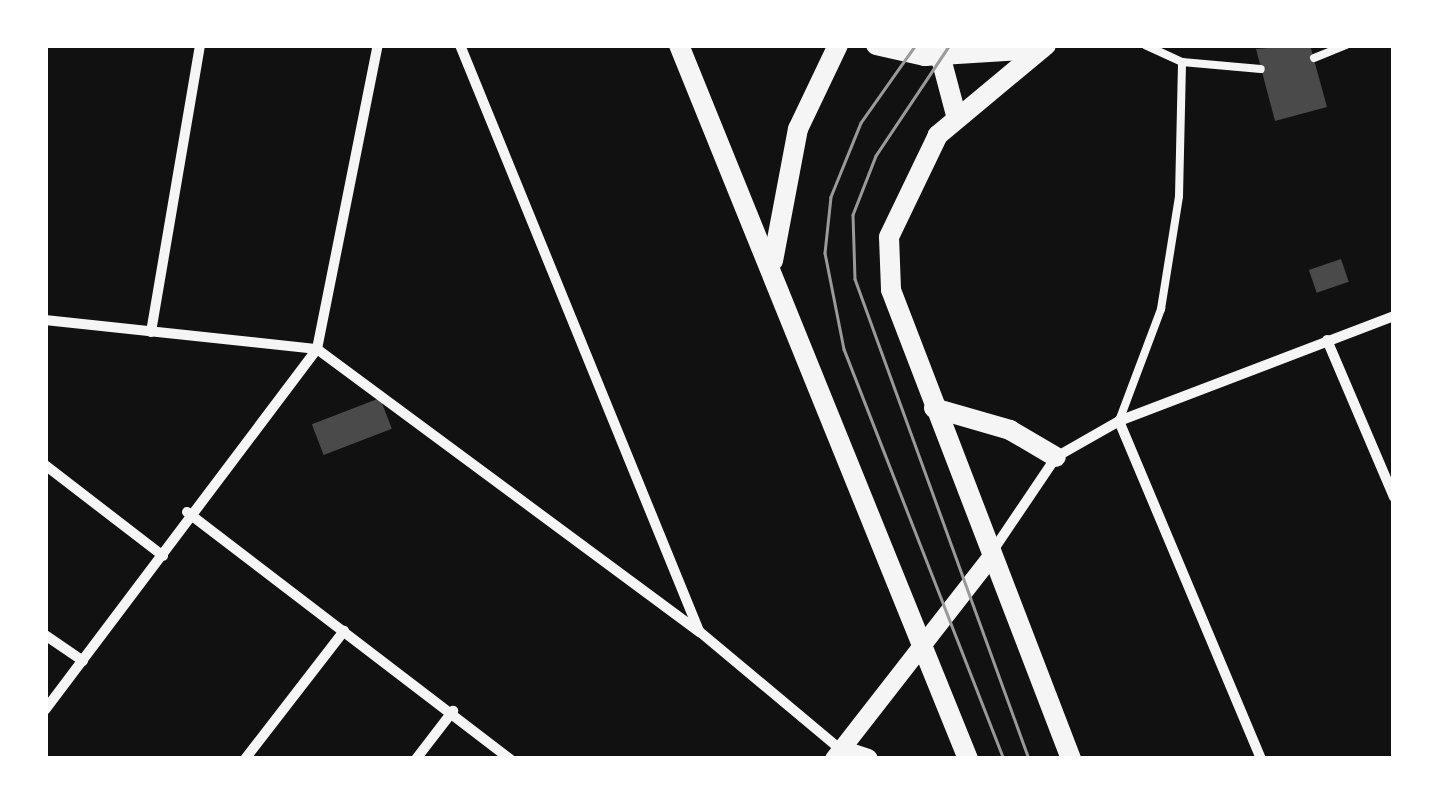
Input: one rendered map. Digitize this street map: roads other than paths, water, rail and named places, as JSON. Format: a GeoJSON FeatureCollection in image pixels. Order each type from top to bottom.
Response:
{"type":"FeatureCollection","features":[{"type":"Feature","properties":{"kind":"main road"},"geometry":{"type":"LineString","coordinates":[[679,45],[773,263],[968,759]]}},
{"type":"Feature","properties":{"kind":"main road"},"geometry":{"type":"LineString","coordinates":[[773,263],[798,129],[838,45]]}},
{"type":"Feature","properties":{"kind":"main road"},"geometry":{"type":"LineString","coordinates":[[876,45],[939,50],[1043,47]]}},
{"type":"Feature","properties":{"kind":"main road"},"geometry":{"type":"LineString","coordinates":[[1043,47],[956,115],[903,192],[889,236],[891,290],[1071,759]]}},
{"type":"Feature","properties":{"kind":"main road"},"geometry":{"type":"LineString","coordinates":[[939,50],[956,115]]}},
{"type":"Feature","properties":{"kind":"main road"},"geometry":{"type":"LineString","coordinates":[[934,408],[1010,430],[1056,457]]}},
{"type":"Feature","properties":{"kind":"main road"},"geometry":{"type":"LineString","coordinates":[[838,754],[868,759]]}},
{"type":"Feature","properties":{"kind":"street"},"geometry":{"type":"LineString","coordinates":[[151,332],[200,45]]}},
{"type":"Feature","properties":{"kind":"street"},"geometry":{"type":"LineString","coordinates":[[45,710],[162,556],[187,512],[317,349],[378,45]]}},
{"type":"Feature","properties":{"kind":"street"},"geometry":{"type":"LineString","coordinates":[[460,45],[700,632]]}},
{"type":"Feature","properties":{"kind":"street"},"geometry":{"type":"LineString","coordinates":[[45,320],[317,349],[700,632],[838,754],[991,557],[1056,457],[1118,421],[1394,316]]}},
{"type":"Feature","properties":{"kind":"street"},"geometry":{"type":"LineString","coordinates":[[1327,340],[1394,497]]}},
{"type":"Feature","properties":{"kind":"street"},"geometry":{"type":"LineString","coordinates":[[1118,421],[1261,759]]}},
{"type":"Feature","properties":{"kind":"street"},"geometry":{"type":"LineString","coordinates":[[45,465],[162,556]]}},
{"type":"Feature","properties":{"kind":"street"},"geometry":{"type":"LineString","coordinates":[[187,512],[453,711],[510,759]]}},
{"type":"Feature","properties":{"kind":"street"},"geometry":{"type":"LineString","coordinates":[[245,759],[344,631]]}},
{"type":"Feature","properties":{"kind":"street"},"geometry":{"type":"LineString","coordinates":[[45,635],[83,661]]}},
{"type":"Feature","properties":{"kind":"street"},"geometry":{"type":"LineString","coordinates":[[416,759],[453,711]]}},
{"type":"Feature","properties":{"kind":"lane"},"geometry":{"type":"LineString","coordinates":[[1145,45],[1182,62],[1261,68]]}},
{"type":"Feature","properties":{"kind":"lane"},"geometry":{"type":"LineString","coordinates":[[1314,58],[1346,45]]}},
{"type":"Feature","properties":{"kind":"lane"},"geometry":{"type":"LineString","coordinates":[[1118,421],[1161,309],[1179,196],[1182,62]]}},
{"type":"Feature","properties":{"kind":"tram line"},"geometry":{"type":"LineString","coordinates":[[916,45],[861,123],[831,197],[825,253],[844,349],[1004,759]]}},
{"type":"Feature","properties":{"kind":"tram line"},"geometry":{"type":"LineString","coordinates":[[950,45],[876,156],[853,215],[855,279],[1029,759]]}}]}
